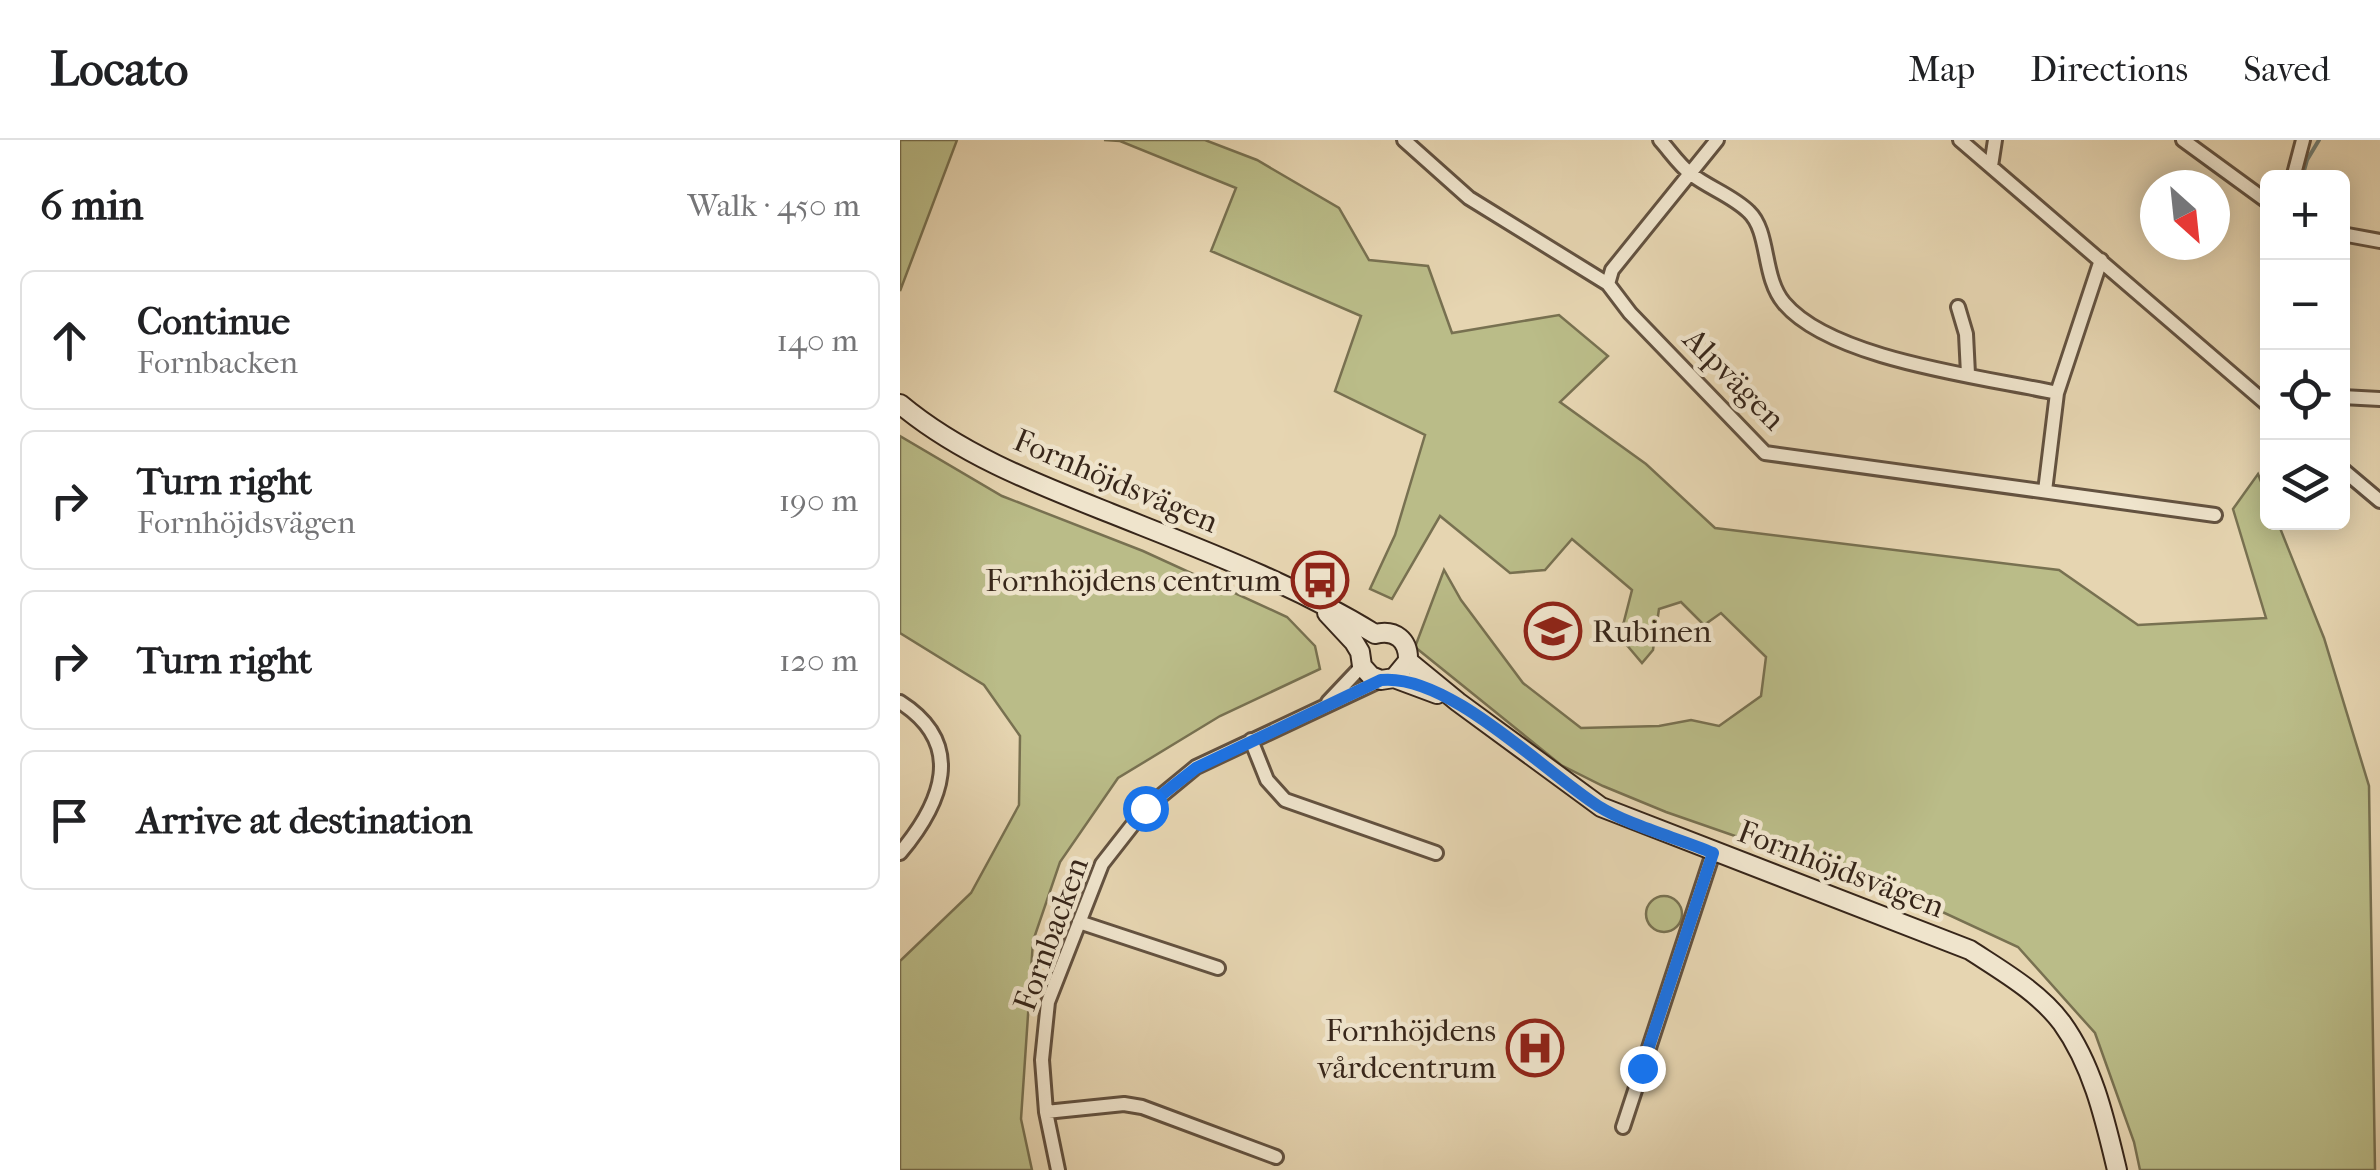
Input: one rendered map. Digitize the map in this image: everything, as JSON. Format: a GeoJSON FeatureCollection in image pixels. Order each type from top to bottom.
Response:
{"type":"FeatureCollection","features":[{"type":"Feature","properties":{"kind":"street","name":"Alpvägen"},"geometry":{"type":"LineString","coordinates":[[1404,140],[1470,198],[1608,284],[1630,313],[1766,453],[2215,515]]}},
{"type":"Feature","properties":{"kind":"street"},"geometry":{"type":"LineString","coordinates":[[1660,140],[1689,173],[1750,212],[1761,230],[1766,266],[1783,302],[1818,332],[1862,351],[2057,393]]}},
{"type":"Feature","properties":{"kind":"street"},"geometry":{"type":"LineString","coordinates":[[1608,284],[1612,270],[1716,140]]}},
{"type":"Feature","properties":{"kind":"street"},"geometry":{"type":"LineString","coordinates":[[1960,140],[2260,398]]}},
{"type":"Feature","properties":{"kind":"street"},"geometry":{"type":"LineString","coordinates":[[1990,166],[1995,140]]}},
{"type":"Feature","properties":{"kind":"street"},"geometry":{"type":"LineString","coordinates":[[2183,140],[2260,196]]}},
{"type":"Feature","properties":{"kind":"street"},"geometry":{"type":"LineString","coordinates":[[2295,170],[2303,140]]}},
{"type":"Feature","properties":{"kind":"street"},"geometry":{"type":"LineString","coordinates":[[2350,235],[2380,241]]}},
{"type":"Feature","properties":{"kind":"street"},"geometry":{"type":"LineString","coordinates":[[2045,491],[2057,393],[2101,260]]}},
{"type":"Feature","properties":{"kind":"street"},"geometry":{"type":"LineString","coordinates":[[1958,307],[1966,334],[1968,374]]}},
{"type":"Feature","properties":{"kind":"street"},"geometry":{"type":"LineString","coordinates":[[2350,397],[2380,399]]}},
{"type":"Feature","properties":{"kind":"street","name":"Fornhöjdsvägen"},"geometry":{"type":"LineString","coordinates":[[900,404],[921,421],[1015,476],[1246,567],[1375,634],[1397,635],[1406,646],[1408,661],[1601,808],[1970,950],[2020,983],[2061,1022],[2088,1071],[2117,1170]]}},
{"type":"Feature","properties":{"kind":"street"},"geometry":{"type":"LineString","coordinates":[[2350,476],[2380,501]]}},
{"type":"Feature","properties":{"kind":"street","name":"Fornhöjdsvägen"},"geometry":{"type":"LineString","coordinates":[[1316,602],[1371,676],[1458,702]]}},
{"type":"Feature","properties":{"kind":"street"},"geometry":{"type":"LineString","coordinates":[[1361,659],[1366,640],[1375,634]]}},
{"type":"Feature","properties":{"kind":"street","name":"Fornbacken"},"geometry":{"type":"LineString","coordinates":[[1319,711],[1361,659]]}},
{"type":"Feature","properties":{"kind":"street"},"geometry":{"type":"LineString","coordinates":[[1387,679],[1405,668],[1408,661]]}},
{"type":"Feature","properties":{"kind":"street","name":"Fornbacken"},"geometry":{"type":"LineString","coordinates":[[1058,1170],[1046,1112],[1042,1060],[1048,1002],[1102,864],[1145,808],[1196,768],[1387,679]]}},
{"type":"Feature","properties":{"kind":"street"},"geometry":{"type":"LineString","coordinates":[[900,702],[923,716],[942,756],[938,795],[900,853]]}},
{"type":"Feature","properties":{"kind":"street"},"geometry":{"type":"LineString","coordinates":[[1251,740],[1267,780],[1284,800],[1436,853]]}},
{"type":"Feature","properties":{"kind":"street"},"geometry":{"type":"LineString","coordinates":[[1623,1127],[1713,853]]}},
{"type":"Feature","properties":{"kind":"street"},"geometry":{"type":"LineString","coordinates":[[1079,922],[1218,968]]}},
{"type":"Feature","properties":{"kind":"street"},"geometry":{"type":"LineString","coordinates":[[1046,1112],[1124,1104],[1142,1107],[1276,1157]]}},
{"type":"Feature","properties":{"kind":"green space"},"geometry":{"type":"Polygon","coordinates":[[[900,140],[957,140],[900,291],[900,140]]]}},
{"type":"Feature","properties":{"kind":"green space"},"geometry":{"type":"Polygon","coordinates":[[[1104,140],[1205,140],[1257,160],[1339,208],[1369,260],[1428,266],[1452,333],[1559,315],[1608,356],[1560,402],[1646,464],[1715,528],[2059,570],[2138,625],[2266,618],[2233,509],[2258,474],[2260,530],[2281,530],[2324,638],[2369,786],[2375,1170],[2140,1170],[2134,1142],[2095,1033],[2018,947],[1908,896],[1666,812],[1603,786],[1561,765],[1415,647],[1444,570],[1461,600],[1523,683],[1581,728],[1659,726],[1691,720],[1719,726],[1761,696],[1766,657],[1721,613],[1704,625],[1681,602],[1659,609],[1653,650],[1642,663],[1620,637],[1632,590],[1572,539],[1545,570],[1510,573],[1440,516],[1392,599],[1370,589],[1395,535],[1425,435],[1335,391],[1361,316],[1211,251],[1236,188],[1120,141],[1104,140]]]}},
{"type":"Feature","properties":{"kind":"green space"},"geometry":{"type":"Polygon","coordinates":[[[900,436],[1002,496],[1143,551],[1287,617],[1315,646],[1320,669],[1220,716],[1118,778],[1060,862],[1033,941],[1021,1119],[1032,1170],[900,1170],[900,961],[971,893],[1019,805],[1020,736],[984,685],[900,633],[900,436]]]}},
{"type":"Feature","properties":{"kind":"green space"},"geometry":{"type":"Polygon","coordinates":[[[1664,896],[1677,901],[1682,914],[1677,927],[1664,932],[1651,927],[1646,914],[1651,901],[1664,896]]]}},
{"type":"Feature","properties":{"kind":"waterway"},"geometry":{"type":"LineString","coordinates":[[2304,170],[2319,140]]}},
{"type":"Feature","properties":{"kind":"place","name":"Fornhöjdens centrum"},"geometry":{"type":"Point","coordinates":[1320,580]}},
{"type":"Feature","properties":{"kind":"place","name":"Rubinen"},"geometry":{"type":"Point","coordinates":[1553,631]}},
{"type":"Feature","properties":{"kind":"place","name":"Fornhöjdens vårdcentrum"},"geometry":{"type":"Point","coordinates":[1535,1048]}},
{"type":"Feature","properties":{"kind":"route"},"geometry":{"type":"LineString","coordinates":[[1145,808],[1196,768],[1381,680],[1394,678],[1458,702],[1601,808],[1713,853],[1642,1068]]}}]}
